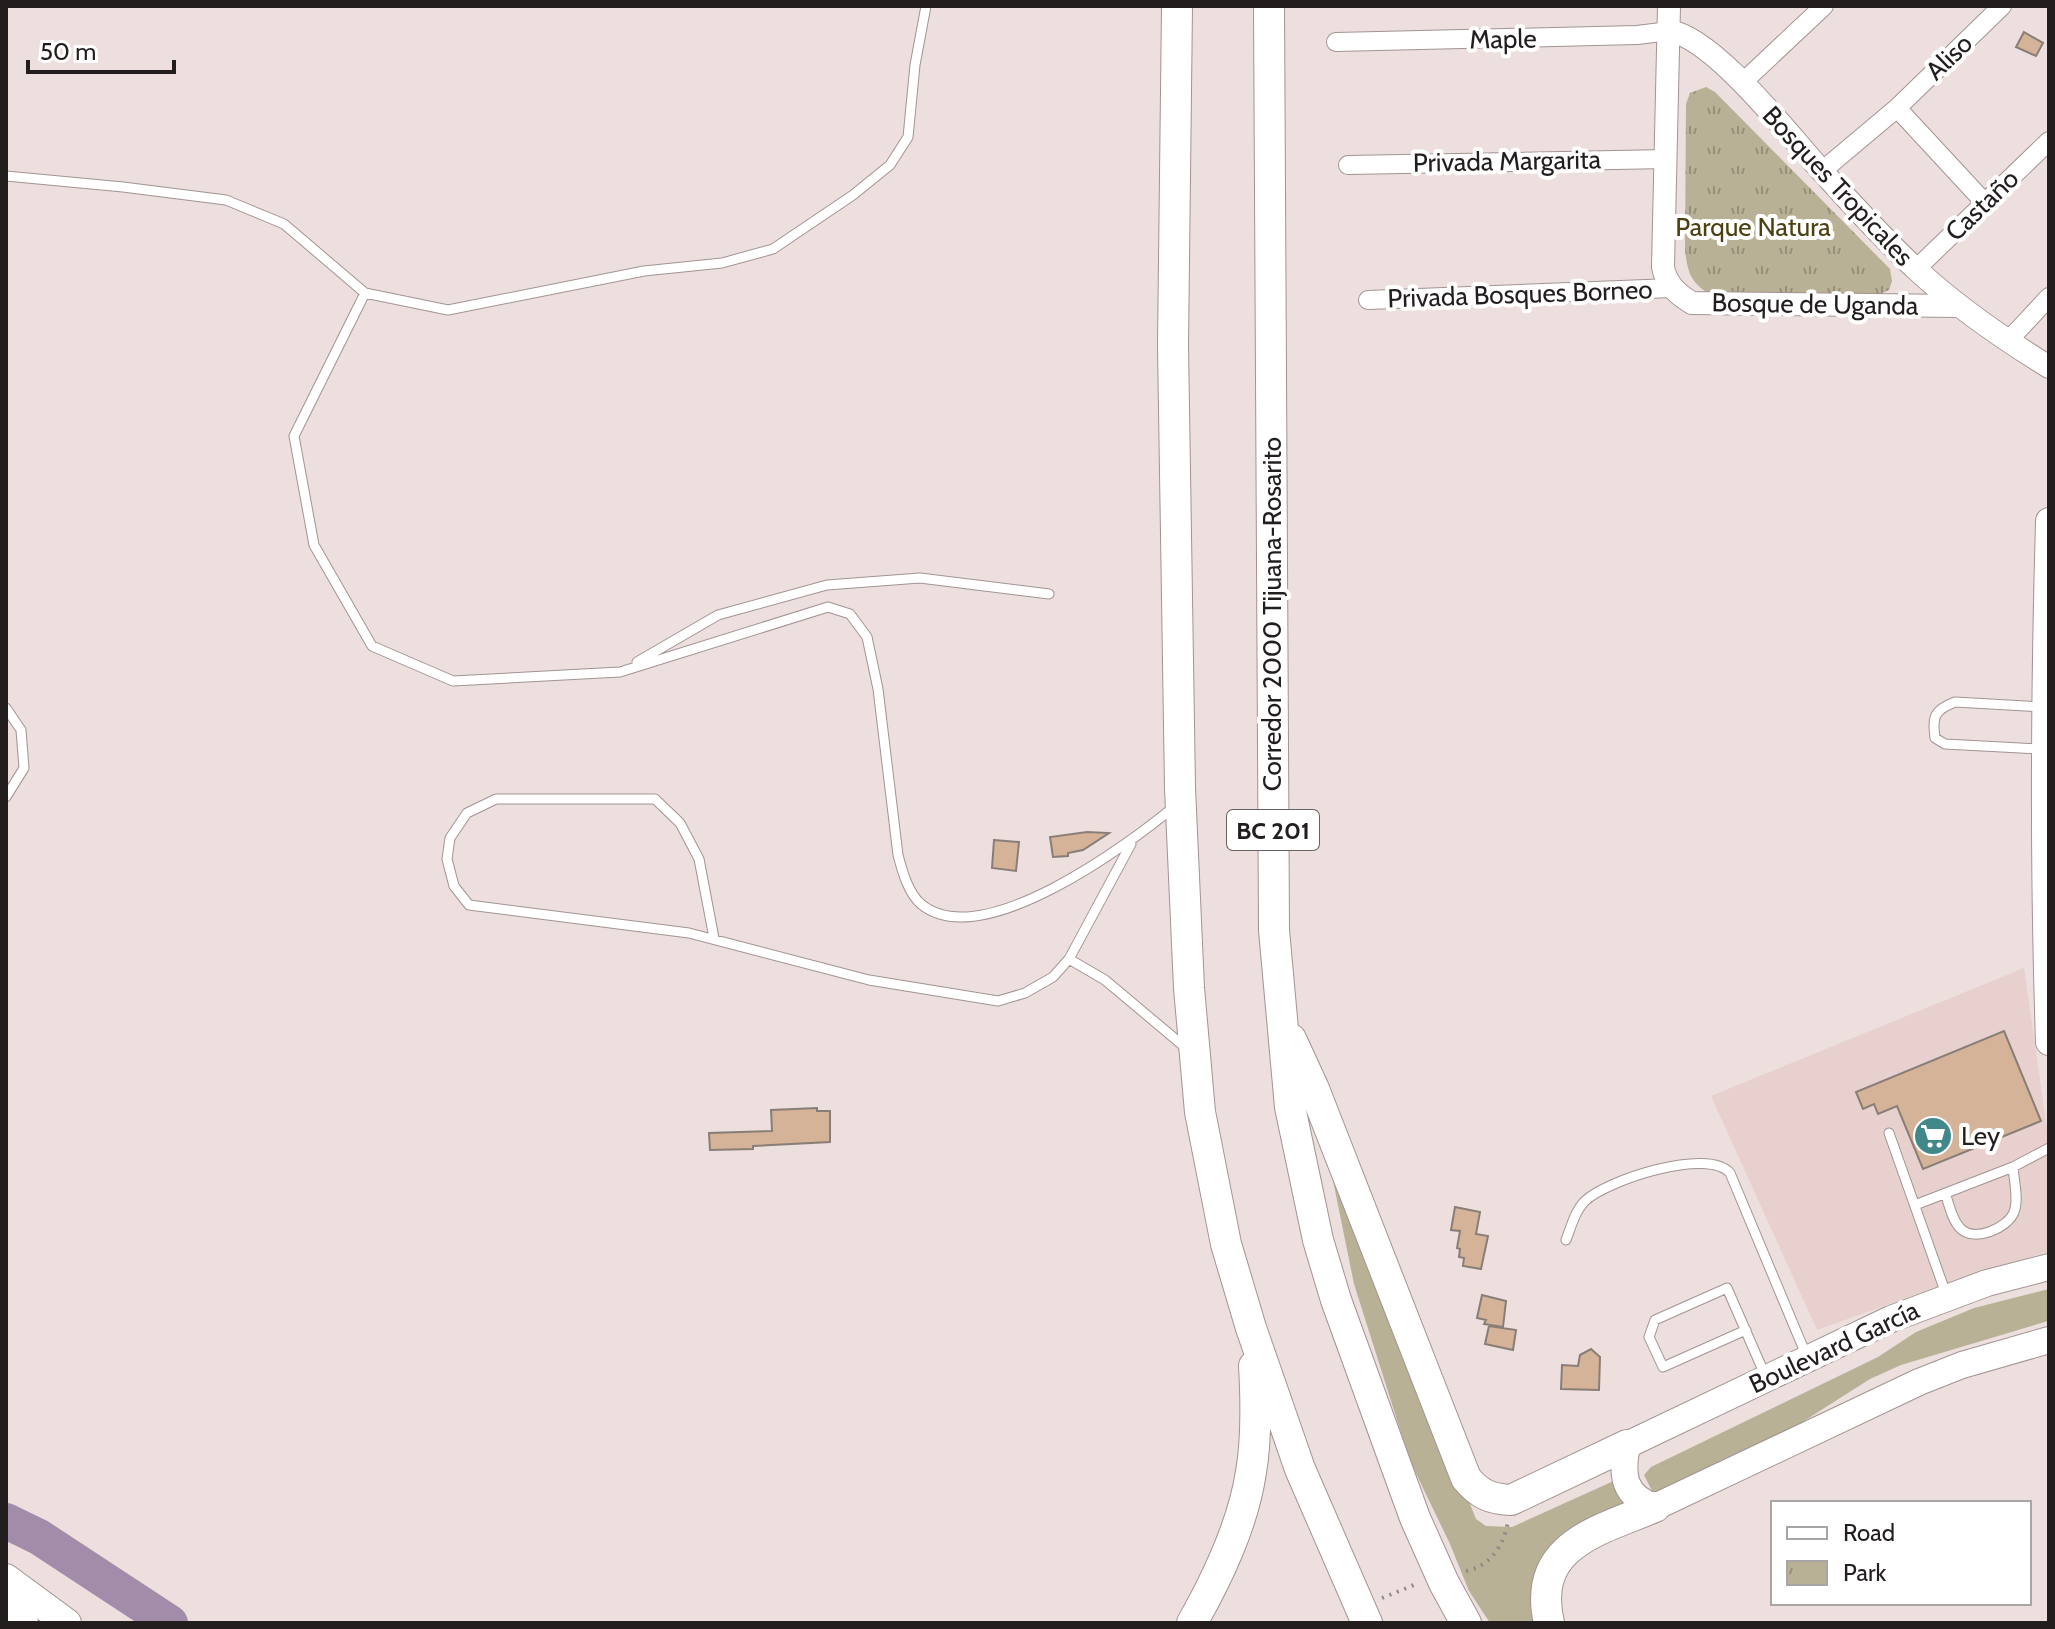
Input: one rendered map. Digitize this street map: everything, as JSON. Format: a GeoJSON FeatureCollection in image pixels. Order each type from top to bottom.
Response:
{"type":"FeatureCollection","features":[{"type":"Feature","properties":{"kind":"highway"},"geometry":{"type":"LineString","coordinates":[[1183,10],[1173,345],[1181,802],[1189,988],[1200,1112],[1220,1215],[1251,1328],[1300,1469],[1367,1623]]}},
{"type":"Feature","properties":{"kind":"highway","name":"Corredor 2000 Tijuana-Rosarito"},"geometry":{"type":"LineString","coordinates":[[1264,12],[1274,898],[1290,1107],[1318,1240],[1332,1285],[1415,1518],[1466,1623]]}},
{"type":"Feature","properties":{"kind":"highway"},"geometry":{"type":"LineString","coordinates":[[1281,1018],[1314,1089],[1466,1478],[1477,1492],[1494,1499],[1511,1500],[1627,1445]]}},
{"type":"Feature","properties":{"kind":"highway"},"geometry":{"type":"LineString","coordinates":[[1192,1623],[1223,1561],[1251,1473],[1255,1395],[1251,1328]]}},
{"type":"Feature","properties":{"kind":"highway"},"geometry":{"type":"LineString","coordinates":[[1549,1623],[1545,1606],[1546,1583],[1555,1561],[1575,1543],[1655,1507]]}},
{"type":"Feature","properties":{"kind":"main road"},"geometry":{"type":"LineString","coordinates":[[2049,521],[2043,873],[2049,1042]]}},
{"type":"Feature","properties":{"kind":"main road","name":"Boulevard García"},"geometry":{"type":"LineString","coordinates":[[1627,1445],[1891,1319],[1947,1297],[2049,1267]]}},
{"type":"Feature","properties":{"kind":"main road"},"geometry":{"type":"LineString","coordinates":[[1627,1445],[1624,1478],[1632,1494],[1655,1507],[1919,1382],[1990,1355],[2049,1340]]}},
{"type":"Feature","properties":{"kind":"main road"},"geometry":{"type":"LineString","coordinates":[[6,1578],[67,1623]]}},
{"type":"Feature","properties":{"kind":"main road"},"geometry":{"type":"LineString","coordinates":[[6,1610],[24,1623]]}},
{"type":"Feature","properties":{"kind":"street"},"geometry":{"type":"LineString","coordinates":[[1669,6],[1663,267],[1672,288]]}},
{"type":"Feature","properties":{"kind":"street"},"geometry":{"type":"LineString","coordinates":[[1742,83],[1824,6]]}},
{"type":"Feature","properties":{"kind":"street","name":"Aliso"},"geometry":{"type":"LineString","coordinates":[[1822,171],[1897,108],[2002,6]]}},
{"type":"Feature","properties":{"kind":"street","name":"Maple"},"geometry":{"type":"LineString","coordinates":[[1336,42],[1637,35],[1670,31]]}},
{"type":"Feature","properties":{"kind":"street","name":"Bosques Tropicales"},"geometry":{"type":"LineString","coordinates":[[1670,31],[1678,32],[1700,45],[1742,83],[1916,269],[1959,306],[2049,367]]}},
{"type":"Feature","properties":{"kind":"street"},"geometry":{"type":"LineString","coordinates":[[1897,108],[1985,203]]}},
{"type":"Feature","properties":{"kind":"street","name":"Castaño"},"geometry":{"type":"LineString","coordinates":[[1916,269],[2049,141]]}},
{"type":"Feature","properties":{"kind":"street","name":"Privada Margarita"},"geometry":{"type":"LineString","coordinates":[[1348,165],[1667,159]]}},
{"type":"Feature","properties":{"kind":"street","name":"Privada Bosques Borneo"},"geometry":{"type":"LineString","coordinates":[[1368,300],[1672,288]]}},
{"type":"Feature","properties":{"kind":"street","name":"Bosque de Uganda"},"geometry":{"type":"LineString","coordinates":[[1672,288],[1692,303],[1959,306]]}},
{"type":"Feature","properties":{"kind":"street"},"geometry":{"type":"LineString","coordinates":[[2008,341],[2049,297]]}},
{"type":"Feature","properties":{"kind":"lane"},"geometry":{"type":"LineString","coordinates":[[6,176],[226,200],[284,224],[365,293],[448,310],[644,271],[722,263],[773,249],[853,195],[890,165],[908,137],[915,65],[926,6]]}},
{"type":"Feature","properties":{"kind":"lane"},"geometry":{"type":"LineString","coordinates":[[365,293],[294,436],[314,545],[372,646],[453,681],[620,672],[828,607],[850,614],[867,637],[875,676],[898,855],[904,877],[920,903],[947,917],[990,913],[1048,893],[1132,841],[1181,802]]}},
{"type":"Feature","properties":{"kind":"lane"},"geometry":{"type":"LineString","coordinates":[[620,672],[718,615],[827,585],[920,578],[1049,594]]}},
{"type":"Feature","properties":{"kind":"lane"},"geometry":{"type":"LineString","coordinates":[[2044,707],[1955,702],[1941,707],[1934,717],[1935,738],[1945,744],[2044,749]]}},
{"type":"Feature","properties":{"kind":"lane"},"geometry":{"type":"LineString","coordinates":[[6,708],[21,730],[24,768],[6,797]]}},
{"type":"Feature","properties":{"kind":"lane"},"geometry":{"type":"LineString","coordinates":[[714,938],[699,859],[680,823],[655,799],[496,799],[467,813],[450,838],[447,859],[454,886],[469,905],[689,933],[869,980],[998,1001],[1025,993],[1053,977],[1069,959],[1132,841]]}},
{"type":"Feature","properties":{"kind":"lane"},"geometry":{"type":"LineString","coordinates":[[1069,959],[1105,980],[1195,1056]]}},
{"type":"Feature","properties":{"kind":"lane"},"geometry":{"type":"LineString","coordinates":[[1889,1133],[1947,1297]]}},
{"type":"Feature","properties":{"kind":"lane"},"geometry":{"type":"LineString","coordinates":[[1915,1205],[2013,1167],[2049,1148]]}},
{"type":"Feature","properties":{"kind":"lane"},"geometry":{"type":"LineString","coordinates":[[1566,1240],[1583,1203],[1598,1191],[1665,1167],[1710,1163],[1724,1166],[1730,1173],[1808,1360]]}},
{"type":"Feature","properties":{"kind":"lane"},"geometry":{"type":"LineString","coordinates":[[1945,1193],[1958,1226],[1965,1232],[1977,1235],[2007,1224],[2015,1211],[2013,1167]]}},
{"type":"Feature","properties":{"kind":"lane"},"geometry":{"type":"LineString","coordinates":[[1746,1330],[1663,1367],[1649,1337],[1655,1320],[1727,1288],[1746,1330],[1766,1378]]}},
{"type":"Feature","properties":{"kind":"shaded area"},"geometry":{"type":"Polygon","coordinates":[[[2024,968],[2049,1143],[2049,1251],[1817,1330],[1711,1096],[2024,968]]]}},
{"type":"Feature","properties":{"kind":"green space","name":"Parque Natura"},"geometry":{"type":"Polygon","coordinates":[[[1706,87],[1715,92],[1890,269],[1892,281],[1889,290],[1878,295],[1710,295],[1694,281],[1685,250],[1686,104],[1690,93],[1706,87]]]}},
{"type":"Feature","properties":{"kind":"green space"},"geometry":{"type":"Polygon","coordinates":[[[1324,1136],[1476,1519],[1486,1526],[1512,1527],[1618,1479],[1632,1506],[1570,1537],[1538,1623],[1490,1623],[1469,1591],[1410,1461],[1354,1284],[1324,1136]]]}},
{"type":"Feature","properties":{"kind":"green space"},"geometry":{"type":"Polygon","coordinates":[[[2049,1289],[2048,1321],[1901,1365],[1870,1379],[1774,1440],[1659,1494],[1652,1491],[1644,1475],[1651,1467],[1878,1357],[1916,1332],[1974,1308],[2049,1289]]]}},
{"type":"Feature","properties":{"kind":"building"},"geometry":{"type":"Polygon","coordinates":[[[2024,32],[2043,43],[2036,56],[2016,47],[2024,32]]]}},
{"type":"Feature","properties":{"kind":"building"},"geometry":{"type":"Polygon","coordinates":[[[1087,832],[1109,833],[1083,850],[1068,853],[1068,856],[1053,857],[1050,837],[1087,832]]]}},
{"type":"Feature","properties":{"kind":"building"},"geometry":{"type":"Polygon","coordinates":[[[994,840],[1019,842],[1016,871],[992,868],[994,840]]]}},
{"type":"Feature","properties":{"kind":"building"},"geometry":{"type":"Polygon","coordinates":[[[2004,1031],[2041,1121],[1923,1169],[1897,1106],[1878,1114],[1874,1104],[1863,1109],[1856,1092],[2004,1031]]]}},
{"type":"Feature","properties":{"kind":"building"},"geometry":{"type":"Polygon","coordinates":[[[817,1108],[817,1111],[830,1111],[830,1142],[710,1150],[709,1133],[772,1131],[771,1110],[817,1108]]]}},
{"type":"Feature","properties":{"kind":"building"},"geometry":{"type":"Polygon","coordinates":[[[1455,1207],[1480,1212],[1476,1234],[1488,1236],[1481,1269],[1463,1266],[1464,1258],[1459,1257],[1460,1231],[1451,1230],[1455,1207]]]}},
{"type":"Feature","properties":{"kind":"building"},"geometry":{"type":"Polygon","coordinates":[[[1482,1295],[1506,1301],[1503,1327],[1484,1324],[1486,1320],[1477,1318],[1482,1295]]]}},
{"type":"Feature","properties":{"kind":"building"},"geometry":{"type":"Polygon","coordinates":[[[1489,1326],[1516,1330],[1513,1350],[1485,1344],[1489,1326]]]}},
{"type":"Feature","properties":{"kind":"building"},"geometry":{"type":"Polygon","coordinates":[[[1591,1349],[1600,1357],[1599,1390],[1561,1389],[1562,1365],[1578,1366],[1580,1355],[1591,1349]]]}},
{"type":"Feature","properties":{"kind":"waterway"},"geometry":{"type":"LineString","coordinates":[[6,1521],[39,1537],[170,1623]]}},
{"type":"Feature","properties":{"kind":"place","name":"Ley"},"geometry":{"type":"Point","coordinates":[1933,1136]}}]}
